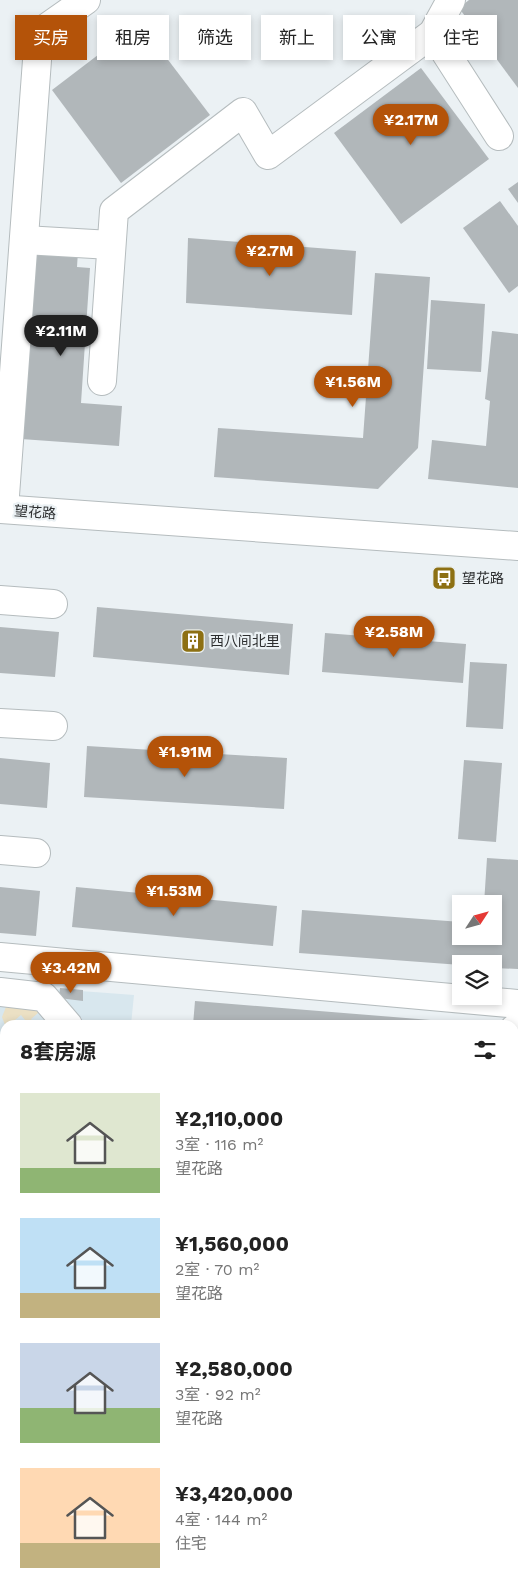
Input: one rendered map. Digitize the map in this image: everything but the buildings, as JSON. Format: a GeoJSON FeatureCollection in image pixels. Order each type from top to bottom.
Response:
{"type":"FeatureCollection","features":[{"type":"Feature","properties":{"kind":"street"},"geometry":{"type":"LineString","coordinates":[[2,509],[39,33],[86,0]]}},
{"type":"Feature","properties":{"kind":"street"},"geometry":{"type":"LineString","coordinates":[[443,15],[451,0]]}},
{"type":"Feature","properties":{"kind":"street"},"geometry":{"type":"LineString","coordinates":[[102,381],[114,211],[243,112],[268,155],[425,38]]}},
{"type":"Feature","properties":{"kind":"street"},"geometry":{"type":"LineString","coordinates":[[451,60],[499,136]]}},
{"type":"Feature","properties":{"kind":"street"},"geometry":{"type":"LineString","coordinates":[[24,240],[111,245]]}},
{"type":"Feature","properties":{"kind":"street","name":"望花路"},"geometry":{"type":"LineString","coordinates":[[2,509],[518,546]]}},
{"type":"Feature","properties":{"kind":"street"},"geometry":{"type":"LineString","coordinates":[[0,600],[53,604]]}},
{"type":"Feature","properties":{"kind":"street"},"geometry":{"type":"LineString","coordinates":[[0,723],[53,726]]}},
{"type":"Feature","properties":{"kind":"street"},"geometry":{"type":"LineString","coordinates":[[0,850],[36,853]]}},
{"type":"Feature","properties":{"kind":"street"},"geometry":{"type":"LineString","coordinates":[[0,957],[513,1015]]}},
{"type":"Feature","properties":{"kind":"street"},"geometry":{"type":"LineString","coordinates":[[0,992],[44,998],[64,1020]]}},
{"type":"Feature","properties":{"kind":"shaded area"},"geometry":{"type":"Polygon","coordinates":[[[0,985],[134,995],[132,1020],[0,1020],[0,985]]]}},
{"type":"Feature","properties":{"kind":"shaded area"},"geometry":{"type":"Polygon","coordinates":[[[10,1002],[45,1007],[32,1020],[25,1020],[21,1015],[15,1020],[3,1020],[2,1017],[10,1002]]]}},
{"type":"Feature","properties":{"kind":"place","name":"望花路"},"geometry":{"type":"Point","coordinates":[444,578]}},
{"type":"Feature","properties":{"kind":"place","name":"西八间北里"},"geometry":{"type":"Point","coordinates":[193,641]}}]}
